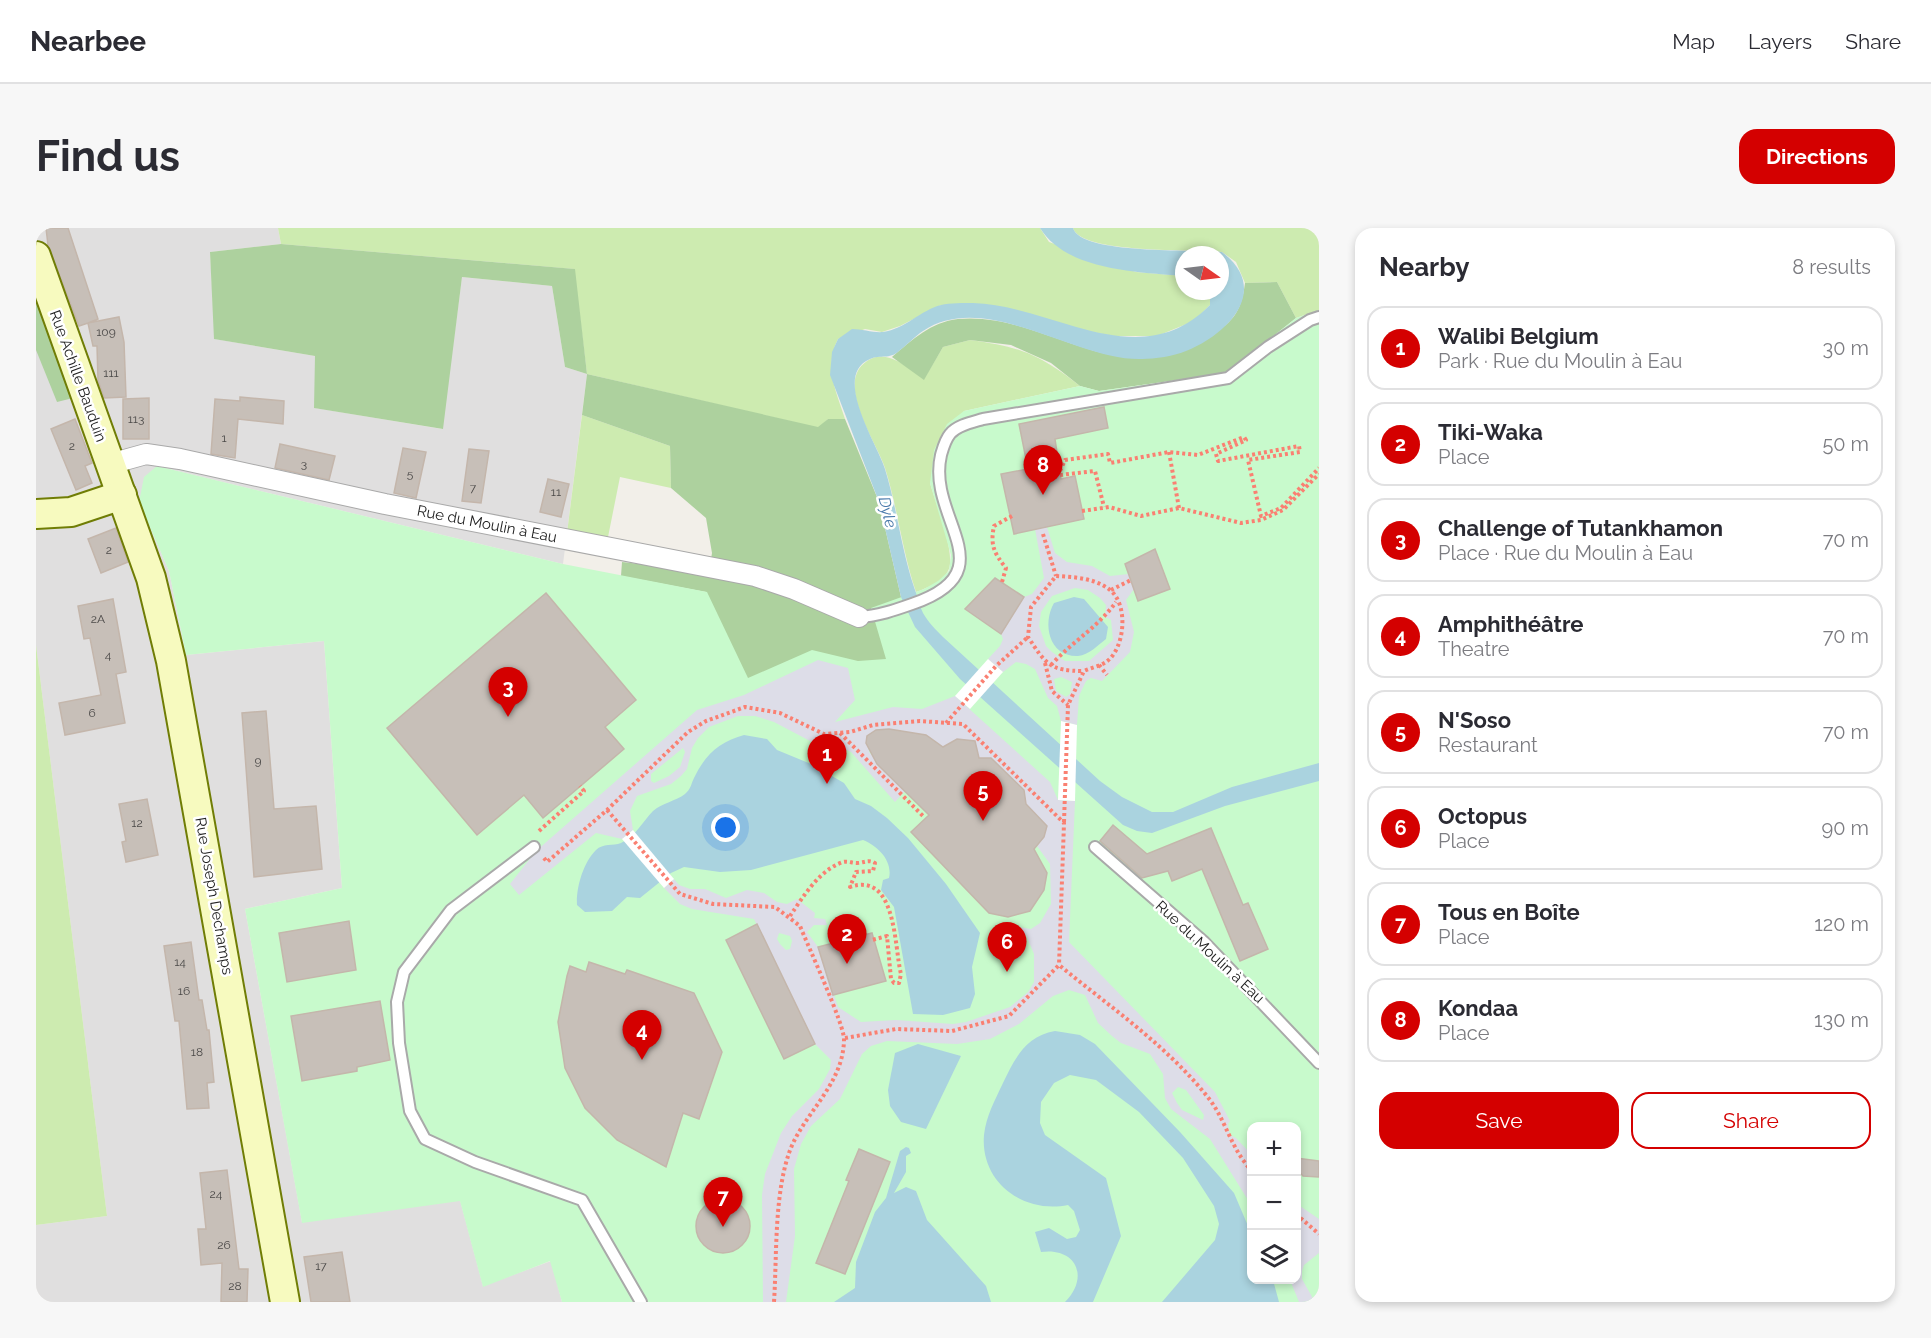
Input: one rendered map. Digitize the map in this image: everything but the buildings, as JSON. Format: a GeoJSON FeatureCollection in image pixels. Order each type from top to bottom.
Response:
{"type":"FeatureCollection","features":[{"type":"Feature","properties":{"kind":"street","name":"Rue Achille Bauduin"},"geometry":{"type":"LineString","coordinates":[[36,256],[122,495]]}},
{"type":"Feature","properties":{"kind":"street","name":"Rue du Moulin à Eau"},"geometry":{"type":"LineString","coordinates":[[110,464],[146,454],[180,459],[385,504],[730,570],[794,589],[867,617]]}},
{"type":"Feature","properties":{"kind":"street"},"geometry":{"type":"LineString","coordinates":[[36,514],[71,512],[122,495]]}},
{"type":"Feature","properties":{"kind":"street","name":"Rue Joseph Dechamps"},"geometry":{"type":"LineString","coordinates":[[122,495],[150,578],[171,661],[285,1302]]}},
{"type":"Feature","properties":{"kind":"lane"},"geometry":{"type":"LineString","coordinates":[[867,617],[927,599],[945,589],[959,570],[961,555],[939,485],[939,463],[944,445],[950,434],[958,428],[983,419],[1228,378],[1268,347],[1310,320],[1319,317]]}},
{"type":"Feature","properties":{"kind":"lane"},"geometry":{"type":"LineString","coordinates":[[534,847],[451,910],[404,972],[397,1002],[399,1043],[410,1111],[425,1139],[475,1162],[582,1200],[641,1302]]}},
{"type":"Feature","properties":{"kind":"lane","name":"Rue du Moulin à Eau"},"geometry":{"type":"LineString","coordinates":[[1095,847],[1204,942],[1276,1015],[1319,1063]]}},
{"type":"Feature","properties":{"kind":"path"},"geometry":{"type":"LineString","coordinates":[[1104,507],[1095,471],[1060,473],[1065,460],[1108,454],[1110,463],[1168,452],[1198,455],[1244,437],[1245,440],[1216,454],[1218,461],[1299,446],[1300,452],[1248,460],[1261,516],[1281,508],[1319,468]]}},
{"type":"Feature","properties":{"kind":"path"},"geometry":{"type":"LineString","coordinates":[[1168,452],[1179,508]]}},
{"type":"Feature","properties":{"kind":"path"},"geometry":{"type":"LineString","coordinates":[[1082,511],[1104,507],[1141,516],[1179,508],[1241,523],[1261,520],[1283,510],[1319,474]]}},
{"type":"Feature","properties":{"kind":"path"},"geometry":{"type":"LineString","coordinates":[[1002,582],[1006,568],[995,555],[991,541],[994,526],[1012,516]]}},
{"type":"Feature","properties":{"kind":"path"},"geometry":{"type":"LineString","coordinates":[[1043,534],[1056,576]]}},
{"type":"Feature","properties":{"kind":"path"},"geometry":{"type":"LineString","coordinates":[[1045,663],[1065,671],[1084,671],[1107,662],[1121,642],[1123,615],[1111,590],[1082,577],[1056,576]]}},
{"type":"Feature","properties":{"kind":"path"},"geometry":{"type":"LineString","coordinates":[[1056,576],[1031,608],[1028,637],[1045,663],[1052,691],[1068,705]]}},
{"type":"Feature","properties":{"kind":"path"},"geometry":{"type":"LineString","coordinates":[[1111,590],[1131,580]]}},
{"type":"Feature","properties":{"kind":"path"},"geometry":{"type":"LineString","coordinates":[[1051,665],[1106,617],[1117,601]]}},
{"type":"Feature","properties":{"kind":"path"},"geometry":{"type":"LineString","coordinates":[[946,723],[996,666],[1028,637]]}},
{"type":"Feature","properties":{"kind":"path"},"geometry":{"type":"LineString","coordinates":[[1099,665],[1107,675]]}},
{"type":"Feature","properties":{"kind":"path"},"geometry":{"type":"LineString","coordinates":[[845,1038],[896,1029],[952,1031],[1009,1016],[1059,965],[1068,705],[1084,671]]}},
{"type":"Feature","properties":{"kind":"path"},"geometry":{"type":"LineString","coordinates":[[580,786],[584,790],[528,841],[547,862],[607,810],[688,732],[706,721],[745,707],[780,713],[824,734],[840,733],[873,725],[920,721],[963,724],[1064,823]]}},
{"type":"Feature","properties":{"kind":"path"},"geometry":{"type":"LineString","coordinates":[[840,733],[924,818]]}},
{"type":"Feature","properties":{"kind":"path"},"geometry":{"type":"LineString","coordinates":[[607,810],[680,894],[696,900],[740,907],[775,907],[790,916],[800,926],[845,1038],[842,1061],[832,1084],[796,1136],[788,1154],[782,1181],[774,1302]]}},
{"type":"Feature","properties":{"kind":"path"},"geometry":{"type":"LineString","coordinates":[[790,916],[805,891],[836,865],[846,861],[856,864],[871,861],[875,863],[873,871],[856,872],[850,887],[864,884],[876,890],[891,908],[901,974],[899,983],[894,983],[891,979],[887,936]]}},
{"type":"Feature","properties":{"kind":"path"},"geometry":{"type":"LineString","coordinates":[[872,940],[895,934]]}},
{"type":"Feature","properties":{"kind":"path"},"geometry":{"type":"LineString","coordinates":[[1059,965],[1158,1046],[1196,1085],[1210,1101],[1237,1156],[1247,1167]]}},
{"type":"Feature","properties":{"kind":"path"},"geometry":{"type":"LineString","coordinates":[[1301,1218],[1319,1234]]}},
{"type":"Feature","properties":{"kind":"shaded area"},"geometry":{"type":"Polygon","coordinates":[[[36,228],[278,228],[281,244],[210,252],[215,339],[315,356],[315,408],[442,429],[462,277],[552,286],[565,367],[587,374],[563,564],[157,466],[139,502],[169,571],[186,655],[324,641],[342,888],[245,909],[302,1222],[460,1200],[483,1286],[551,1261],[562,1302],[36,1302],[36,1225],[107,1216],[36,645],[36,228]]]}},
{"type":"Feature","properties":{"kind":"shaded area"},"geometry":{"type":"Polygon","coordinates":[[[1047,527],[1055,553],[1067,562],[1092,566],[1110,576],[1129,574],[1134,589],[1126,600],[1134,632],[1130,652],[1102,681],[1091,678],[1086,681],[1079,696],[1077,725],[1061,721],[1057,706],[1048,698],[1035,669],[1016,662],[1003,672],[988,659],[1000,646],[1003,639],[1001,634],[1024,597],[1032,594],[1044,578],[1035,529],[1047,527]],[[1075,588],[1052,596],[1041,612],[1039,626],[1046,646],[1052,652],[1065,661],[1089,661],[1113,640],[1111,620],[1105,617],[1106,605],[1100,598],[1088,590],[1075,588]],[[1061,677],[1054,679],[1056,691],[1066,697],[1070,694],[1072,682],[1061,677]]]}},
{"type":"Feature","properties":{"kind":"shaded area"},"geometry":{"type":"Polygon","coordinates":[[[818,660],[848,668],[855,700],[835,722],[893,707],[922,709],[955,696],[1050,782],[1058,800],[1075,801],[1069,942],[1215,1092],[1230,1121],[1228,1124],[1230,1135],[1247,1150],[1247,1198],[1210,1139],[1171,1109],[1165,1098],[1163,1074],[1150,1054],[1121,1043],[1112,1036],[1098,1023],[1085,995],[1069,990],[1053,996],[1019,1024],[990,1039],[957,1044],[887,1041],[871,1046],[862,1054],[840,1099],[811,1126],[801,1144],[794,1169],[795,1236],[786,1302],[763,1302],[762,1195],[765,1174],[781,1133],[792,1116],[819,1089],[830,1069],[831,1060],[815,1044],[754,919],[692,909],[680,904],[664,888],[674,879],[679,885],[690,889],[705,889],[726,898],[747,890],[764,893],[777,902],[787,904],[797,899],[815,913],[814,918],[825,919],[827,925],[814,925],[807,932],[818,947],[838,1007],[861,1022],[896,1020],[953,1024],[966,1022],[1010,1007],[1028,992],[1034,982],[1034,954],[1026,935],[1018,934],[1018,927],[1031,929],[1040,923],[1051,904],[1050,864],[1037,846],[1044,837],[1047,826],[1026,805],[1024,790],[991,758],[979,758],[974,741],[957,739],[943,747],[926,735],[889,729],[876,730],[867,736],[869,752],[905,791],[895,802],[851,752],[812,742],[774,722],[755,716],[738,716],[709,727],[698,738],[692,748],[687,769],[671,784],[637,796],[630,811],[633,830],[622,839],[596,833],[519,895],[510,884],[536,851],[697,710],[744,695],[818,660]],[[683,748],[651,774],[651,781],[654,783],[669,776],[680,767],[685,752],[683,748]],[[779,933],[777,939],[780,944],[786,950],[790,949],[792,941],[790,936],[779,933]],[[1178,1087],[1172,1093],[1182,1110],[1203,1120],[1204,1115],[1186,1090],[1178,1087]]]}},
{"type":"Feature","properties":{"kind":"shaded area"},"geometry":{"type":"Polygon","coordinates":[[[1301,1207],[1319,1219],[1319,1253],[1304,1265],[1302,1271],[1302,1279],[1315,1302],[1299,1302],[1292,1284],[1301,1284],[1301,1207]]]}},
{"type":"Feature","properties":{"kind":"green space"},"geometry":{"type":"Polygon","coordinates":[[[278,228],[1040,228],[1049,242],[1136,272],[1175,275],[1175,300],[1210,300],[1210,305],[1194,321],[1157,336],[1114,336],[941,305],[900,326],[882,332],[865,329],[838,339],[832,359],[832,369],[835,389],[845,419],[828,419],[819,428],[587,374],[574,269],[281,244],[278,228]]]}},
{"type":"Feature","properties":{"kind":"green space"},"geometry":{"type":"Polygon","coordinates":[[[1073,228],[1319,228],[1319,310],[1296,318],[1277,282],[1245,283],[1236,262],[1229,257],[1229,246],[1175,246],[1175,250],[1140,249],[1095,242],[1080,236],[1073,228]]]}},
{"type":"Feature","properties":{"kind":"green space"},"geometry":{"type":"Polygon","coordinates":[[[281,244],[575,269],[587,374],[565,367],[552,286],[462,277],[443,429],[314,408],[315,356],[214,339],[210,252],[281,244]]]}},
{"type":"Feature","properties":{"kind":"green space"},"geometry":{"type":"Polygon","coordinates":[[[1277,282],[1296,318],[1231,370],[1220,374],[1099,391],[1080,386],[1051,363],[1011,345],[970,340],[943,347],[924,380],[892,357],[931,328],[958,319],[990,320],[1021,326],[1111,355],[1141,358],[1172,354],[1205,339],[1234,317],[1241,303],[1245,283],[1277,282]]]}},
{"type":"Feature","properties":{"kind":"green space"},"geometry":{"type":"Polygon","coordinates":[[[36,288],[77,397],[57,402],[36,350],[36,288]]]}},
{"type":"Feature","properties":{"kind":"green space"},"geometry":{"type":"Polygon","coordinates":[[[1319,310],[1319,1302],[562,1302],[550,1261],[483,1287],[460,1201],[302,1223],[245,909],[342,888],[324,641],[186,655],[169,571],[139,502],[144,477],[157,466],[563,564],[707,592],[748,678],[812,650],[858,661],[886,659],[871,608],[924,589],[949,571],[951,555],[930,483],[934,450],[947,424],[964,411],[1080,386],[1099,391],[1220,374],[1231,370],[1296,318],[1319,310]]]}},
{"type":"Feature","properties":{"kind":"green space"},"geometry":{"type":"Polygon","coordinates":[[[970,340],[1016,349],[1041,359],[1080,386],[964,411],[930,483],[948,541],[950,563],[948,571],[938,581],[916,592],[885,468],[860,413],[855,383],[858,371],[867,361],[882,356],[905,365],[924,379],[943,347],[970,340]]]}},
{"type":"Feature","properties":{"kind":"green space"},"geometry":{"type":"Polygon","coordinates":[[[587,374],[818,427],[828,419],[845,419],[879,502],[901,597],[960,679],[744,695],[706,592],[621,576],[622,562],[709,572],[712,553],[706,518],[671,488],[670,446],[582,415],[587,374]]]}},
{"type":"Feature","properties":{"kind":"green space"},"geometry":{"type":"Polygon","coordinates":[[[582,415],[670,446],[671,488],[620,477],[608,537],[567,533],[582,415]]]}},
{"type":"Feature","properties":{"kind":"green space"},"geometry":{"type":"Polygon","coordinates":[[[36,645],[107,1216],[36,1225],[36,645]]]}},
{"type":"Feature","properties":{"kind":"water"},"geometry":{"type":"Polygon","coordinates":[[[1040,228],[1073,228],[1081,237],[1117,247],[1175,250],[1175,275],[1105,267],[1067,253],[1052,242],[1040,228]]]}},
{"type":"Feature","properties":{"kind":"water","name":"Dyle"},"geometry":{"type":"Polygon","coordinates":[[[1229,259],[1236,266],[1243,281],[1243,295],[1238,309],[1217,334],[1186,351],[1164,357],[1142,359],[1116,357],[1002,322],[974,318],[948,320],[923,331],[895,354],[870,359],[859,367],[855,380],[860,411],[885,469],[902,543],[923,613],[943,637],[1100,781],[1122,797],[1152,812],[1173,812],[1232,787],[1319,763],[1319,781],[1225,806],[1152,833],[1137,831],[1123,825],[960,679],[915,627],[901,597],[879,502],[830,375],[832,352],[838,339],[852,329],[879,332],[891,330],[934,307],[945,304],[973,303],[1004,307],[1095,332],[1125,337],[1154,335],[1183,326],[1210,305],[1210,300],[1229,300],[1229,259]]]}},
{"type":"Feature","properties":{"kind":"water"},"geometry":{"type":"Polygon","coordinates":[[[1074,597],[1084,599],[1108,627],[1106,639],[1090,652],[1078,656],[1060,651],[1054,645],[1049,629],[1050,611],[1054,603],[1074,597]]]}},
{"type":"Feature","properties":{"kind":"water"},"geometry":{"type":"Polygon","coordinates":[[[744,735],[767,739],[777,750],[811,764],[844,783],[855,799],[871,806],[908,838],[946,884],[980,933],[972,967],[975,994],[970,1008],[943,1015],[913,1014],[894,907],[881,890],[883,880],[889,878],[889,866],[879,850],[863,840],[751,870],[720,872],[684,867],[671,873],[640,898],[627,897],[612,911],[585,912],[577,905],[581,876],[591,855],[602,846],[621,843],[630,837],[653,811],[687,792],[698,770],[714,750],[727,741],[744,735]]]}},
{"type":"Feature","properties":{"kind":"water"},"geometry":{"type":"Polygon","coordinates":[[[1055,1031],[1080,1035],[1095,1044],[1180,1132],[1234,1193],[1247,1224],[1247,1284],[1274,1284],[1279,1302],[1162,1302],[1215,1240],[1219,1224],[1214,1206],[1183,1158],[1139,1112],[1096,1080],[1070,1075],[1054,1083],[1041,1102],[1040,1123],[1045,1135],[1106,1178],[1121,1236],[1093,1302],[1065,1302],[1077,1283],[1076,1266],[1063,1254],[1041,1252],[1035,1232],[1049,1228],[1067,1239],[1076,1237],[1080,1230],[1074,1211],[1068,1205],[1051,1207],[1035,1204],[1008,1191],[989,1167],[985,1152],[984,1135],[987,1121],[1012,1065],[1029,1043],[1055,1031]]]}},
{"type":"Feature","properties":{"kind":"water"},"geometry":{"type":"Polygon","coordinates":[[[918,1044],[961,1056],[926,1129],[901,1122],[890,1106],[888,1090],[895,1053],[918,1044]]]}},
{"type":"Feature","properties":{"kind":"water"},"geometry":{"type":"Polygon","coordinates":[[[906,1147],[911,1153],[906,1156],[906,1172],[894,1193],[906,1187],[916,1191],[927,1220],[986,1286],[991,1302],[834,1302],[855,1288],[856,1262],[875,1212],[886,1198],[900,1151],[906,1147]]]}},
{"type":"Feature","properties":{"kind":"pier"},"geometry":{"type":"Polygon","coordinates":[[[988,659],[1003,672],[970,709],[955,696],[988,659]]]}},
{"type":"Feature","properties":{"kind":"pier"},"geometry":{"type":"Polygon","coordinates":[[[1061,721],[1077,725],[1075,801],[1058,800],[1061,721]]]}},
{"type":"Feature","properties":{"kind":"pier"},"geometry":{"type":"Polygon","coordinates":[[[633,830],[674,879],[664,888],[622,839],[633,830]]]}},
{"type":"Feature","properties":{"kind":"place","name":"Kondaa"},"geometry":{"type":"Point","coordinates":[1043,495]}},
{"type":"Feature","properties":{"kind":"place","name":"Challenge of Tutankhamon"},"geometry":{"type":"Point","coordinates":[508,717]}},
{"type":"Feature","properties":{"kind":"place","name":"Walibi Belgium"},"geometry":{"type":"Point","coordinates":[827,784]}},
{"type":"Feature","properties":{"kind":"place","name":"N'Soso"},"geometry":{"type":"Point","coordinates":[983,821]}},
{"type":"Feature","properties":{"kind":"place","name":"Tiki-Waka"},"geometry":{"type":"Point","coordinates":[847,964]}},
{"type":"Feature","properties":{"kind":"place","name":"Octopus"},"geometry":{"type":"Point","coordinates":[1007,972]}},
{"type":"Feature","properties":{"kind":"place","name":"Amphithéâtre"},"geometry":{"type":"Point","coordinates":[642,1060]}},
{"type":"Feature","properties":{"kind":"place","name":"Tous en Boîte"},"geometry":{"type":"Point","coordinates":[723,1227]}}]}
